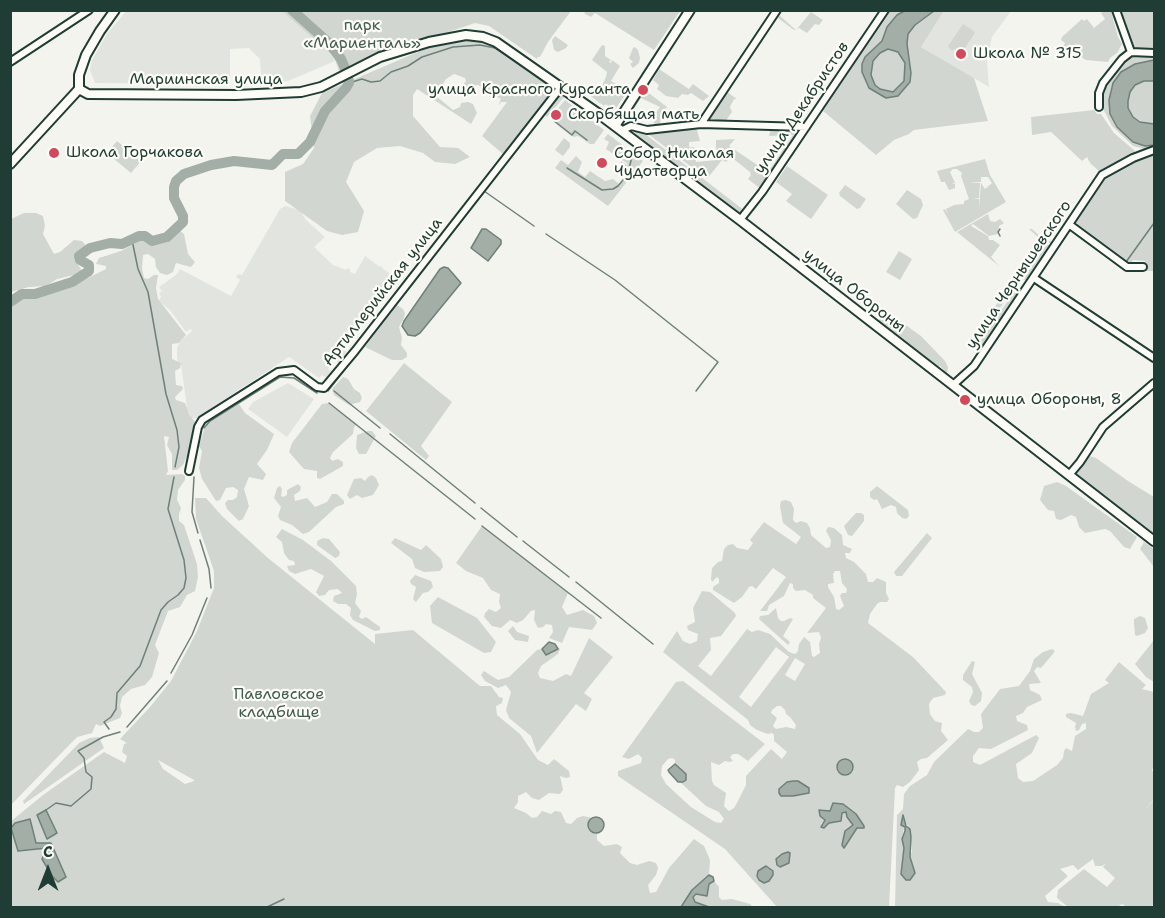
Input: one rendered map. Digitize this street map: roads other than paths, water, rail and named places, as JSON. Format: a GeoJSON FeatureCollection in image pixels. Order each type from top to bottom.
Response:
{"type":"FeatureCollection","features":[{"type":"Feature","properties":{"kind":"street"},"geometry":{"type":"LineString","coordinates":[[10,62],[89,10]]}},
{"type":"Feature","properties":{"kind":"street"},"geometry":{"type":"LineString","coordinates":[[10,164],[79,89],[79,75],[86,56],[115,10]]}},
{"type":"Feature","properties":{"kind":"street"},"geometry":{"type":"LineString","coordinates":[[618,129],[690,10]]}},
{"type":"Feature","properties":{"kind":"street"},"geometry":{"type":"LineString","coordinates":[[701,124],[777,10]]}},
{"type":"Feature","properties":{"kind":"street","name":"улица Декабристов"},"geometry":{"type":"LineString","coordinates":[[740,220],[762,192],[885,10]]}},
{"type":"Feature","properties":{"kind":"street"},"geometry":{"type":"LineString","coordinates":[[1116,10],[1131,52]]}},
{"type":"Feature","properties":{"kind":"street","name":"улица Обороны"},"geometry":{"type":"LineString","coordinates":[[355,70],[380,57],[429,42],[466,35],[483,37],[496,42],[561,87],[740,220],[1155,541]]}},
{"type":"Feature","properties":{"kind":"street"},"geometry":{"type":"LineString","coordinates":[[1099,107],[1099,93],[1103,83],[1116,66],[1131,52],[1155,53]]}},
{"type":"Feature","properties":{"kind":"street","name":"Мариинская улица"},"geometry":{"type":"LineString","coordinates":[[79,89],[88,94],[272,94],[310,90],[355,70]]}},
{"type":"Feature","properties":{"kind":"street","name":"Артиллерийская улица"},"geometry":{"type":"LineString","coordinates":[[189,471],[198,427],[202,420],[278,372],[294,370],[317,387],[324,388],[561,87]]}},
{"type":"Feature","properties":{"kind":"street"},"geometry":{"type":"LineString","coordinates":[[618,129],[631,126],[647,130],[701,124],[806,127]]}},
{"type":"Feature","properties":{"kind":"street","name":"улица Чернышевского"},"geometry":{"type":"LineString","coordinates":[[953,385],[975,366],[1102,175],[1133,158],[1155,150]]}},
{"type":"Feature","properties":{"kind":"street"},"geometry":{"type":"LineString","coordinates":[[1070,225],[1127,267],[1143,267]]}},
{"type":"Feature","properties":{"kind":"street"},"geometry":{"type":"LineString","coordinates":[[1034,278],[1155,358]]}},
{"type":"Feature","properties":{"kind":"street"},"geometry":{"type":"LineString","coordinates":[[1069,475],[1103,427],[1155,383]]}},
{"type":"Feature","properties":{"kind":"waterway"},"geometry":{"type":"LineString","coordinates":[[10,302],[22,294],[35,294],[72,282],[89,271],[89,265],[80,260],[79,256],[90,248],[110,243],[122,244],[139,236],[145,236],[152,241],[167,237],[183,222],[183,216],[174,198],[174,187],[176,181],[184,174],[211,165],[234,161],[272,165],[283,154],[298,154],[310,142],[325,111],[349,83],[348,75],[341,59],[330,44],[292,10]]}},
{"type":"Feature","properties":{"kind":"waterway"},"geometry":{"type":"LineString","coordinates":[[349,83],[362,79],[371,82],[380,81],[391,72],[408,66],[422,57],[453,47],[480,45],[495,48],[551,86]]}},
{"type":"Feature","properties":{"kind":"waterway"},"geometry":{"type":"LineString","coordinates":[[553,120],[572,135],[575,131],[587,140]]}},
{"type":"Feature","properties":{"kind":"waterway"},"geometry":{"type":"LineString","coordinates":[[567,168],[602,190],[613,189],[628,174],[634,147]]}},
{"type":"Feature","properties":{"kind":"waterway"},"geometry":{"type":"LineString","coordinates":[[328,391],[484,191],[534,226]]}},
{"type":"Feature","properties":{"kind":"waterway"},"geometry":{"type":"LineString","coordinates":[[1126,262],[1154,223]]}},
{"type":"Feature","properties":{"kind":"waterway"},"geometry":{"type":"LineString","coordinates":[[1000,229],[998,232],[1000,236]]}},
{"type":"Feature","properties":{"kind":"waterway"},"geometry":{"type":"LineString","coordinates":[[546,234],[615,280],[718,362],[696,391]]}},
{"type":"Feature","properties":{"kind":"waterway"},"geometry":{"type":"LineString","coordinates":[[132,240],[138,269],[148,292],[166,394],[177,430],[179,447],[175,467]]}},
{"type":"Feature","properties":{"kind":"waterway"},"geometry":{"type":"LineString","coordinates":[[204,428],[210,421],[280,377],[294,378],[317,393]]}},
{"type":"Feature","properties":{"kind":"waterway"},"geometry":{"type":"LineString","coordinates":[[334,391],[380,428]]}},
{"type":"Feature","properties":{"kind":"waterway"},"geometry":{"type":"LineString","coordinates":[[329,403],[475,519]]}},
{"type":"Feature","properties":{"kind":"waterway"},"geometry":{"type":"LineString","coordinates":[[390,434],[475,503]]}},
{"type":"Feature","properties":{"kind":"waterway"},"geometry":{"type":"LineString","coordinates":[[109,729],[104,722],[116,709],[117,693],[140,666],[161,610],[184,588],[186,578],[184,560],[168,509],[174,477]]}},
{"type":"Feature","properties":{"kind":"waterway"},"geometry":{"type":"LineString","coordinates":[[194,477],[192,512],[198,533]]}},
{"type":"Feature","properties":{"kind":"waterway"},"geometry":{"type":"LineString","coordinates":[[481,508],[517,537]]}},
{"type":"Feature","properties":{"kind":"waterway"},"geometry":{"type":"LineString","coordinates":[[482,526],[601,618]]}},
{"type":"Feature","properties":{"kind":"waterway"},"geometry":{"type":"LineString","coordinates":[[200,540],[209,569],[211,588]]}},
{"type":"Feature","properties":{"kind":"waterway"},"geometry":{"type":"LineString","coordinates":[[523,541],[569,577]]}},
{"type":"Feature","properties":{"kind":"waterway"},"geometry":{"type":"LineString","coordinates":[[576,582],[653,644]]}},
{"type":"Feature","properties":{"kind":"waterway"},"geometry":{"type":"LineString","coordinates":[[171,673],[192,635],[207,598]]}},
{"type":"Feature","properties":{"kind":"waterway"},"geometry":{"type":"LineString","coordinates":[[127,727],[167,681]]}},
{"type":"Feature","properties":{"kind":"waterway"},"geometry":{"type":"LineString","coordinates":[[46,810],[56,803],[71,806],[91,789],[92,777],[86,772],[84,758],[78,751],[103,737],[120,732]]}},
{"type":"Feature","properties":{"kind":"waterway"},"geometry":{"type":"LineString","coordinates":[[265,908],[284,899]]}},
{"type":"Feature","properties":{"kind":"place","name":"Школа № 315"},"geometry":{"type":"Point","coordinates":[961,54]}},
{"type":"Feature","properties":{"kind":"place","name":"улица Красного Курсанта"},"geometry":{"type":"Point","coordinates":[643,90]}},
{"type":"Feature","properties":{"kind":"place","name":"Скорбящая мать"},"geometry":{"type":"Point","coordinates":[556,115]}},
{"type":"Feature","properties":{"kind":"place","name":"Школа Горчакова"},"geometry":{"type":"Point","coordinates":[54,153]}},
{"type":"Feature","properties":{"kind":"place","name":"Собор Николая Чудотворца"},"geometry":{"type":"Point","coordinates":[602,163]}},
{"type":"Feature","properties":{"kind":"place","name":"улица Обороны, 8"},"geometry":{"type":"Point","coordinates":[965,400]}},
{"type":"Feature","properties":{"kind":"park label","name":"парк «Мариенталь»"},"geometry":{"type":"Point","coordinates":[362,35]}},
{"type":"Feature","properties":{"kind":"park label","name":"Павловское кладбище"},"geometry":{"type":"Point","coordinates":[279,704]}}]}
